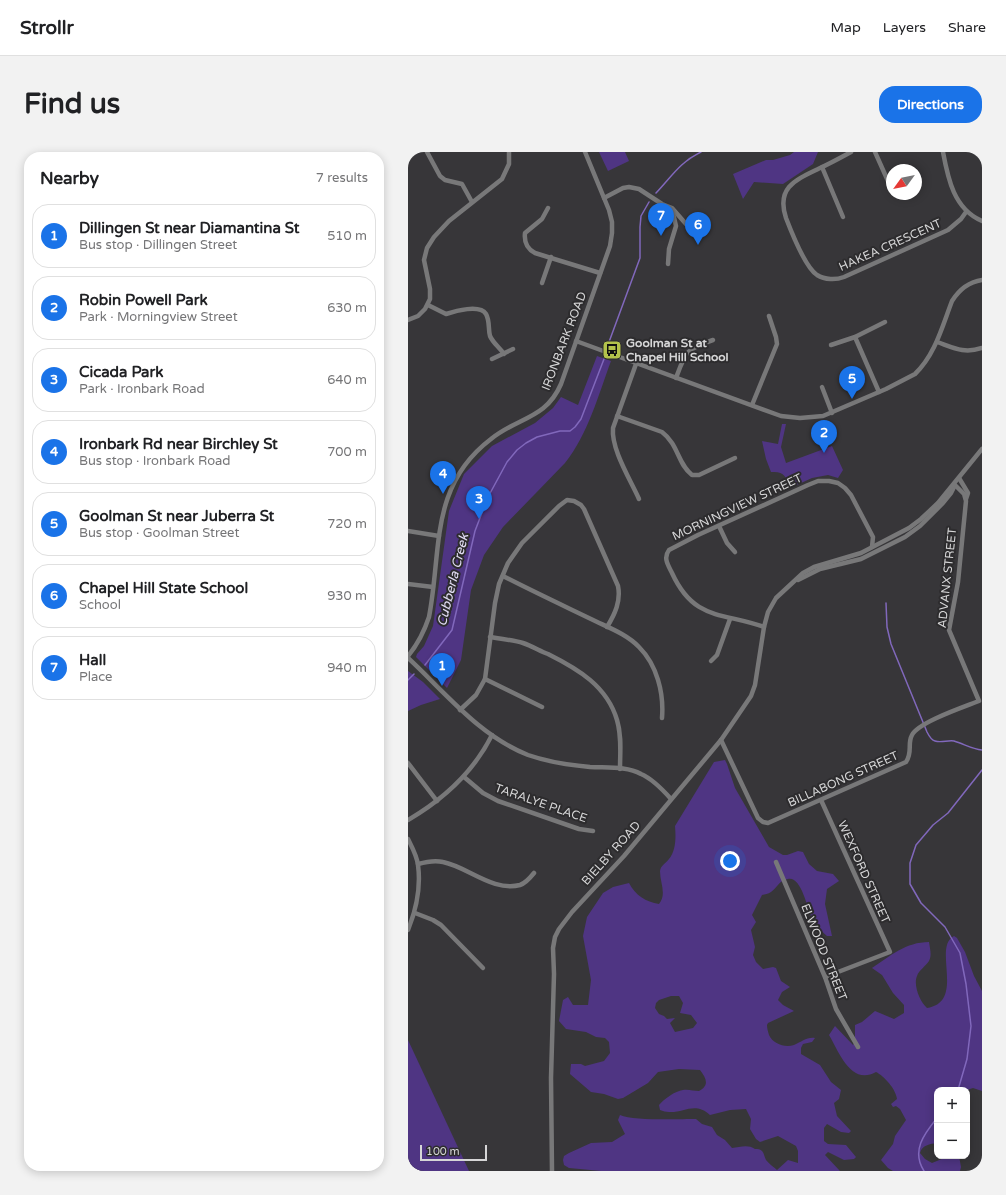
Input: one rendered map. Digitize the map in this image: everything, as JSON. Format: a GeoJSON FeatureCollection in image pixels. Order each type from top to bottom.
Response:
{"type":"FeatureCollection","features":[{"type":"Feature","properties":{"kind":"street"},"geometry":{"type":"LineString","coordinates":[[427,152],[440,176],[445,180],[462,184],[472,202]]}},
{"type":"Feature","properties":{"kind":"street"},"geometry":{"type":"LineString","coordinates":[[408,320],[418,316],[428,305],[430,299],[430,289],[424,260],[427,248],[434,237],[449,221],[502,179],[509,164],[510,152]]}},
{"type":"Feature","properties":{"kind":"street","name":"IRONBARK ROAD"},"geometry":{"type":"LineString","coordinates":[[408,657],[416,646],[429,617],[439,536],[446,501],[451,489],[463,468],[479,448],[493,437],[539,412],[550,403],[561,384],[600,273],[612,233],[612,222],[585,152]]}},
{"type":"Feature","properties":{"kind":"street","name":"HAKEA CRESCENT"},"geometry":{"type":"LineString","coordinates":[[851,152],[795,181],[785,194],[783,203],[786,218],[808,263],[817,275],[825,278],[839,279],[844,277],[948,230],[961,219],[966,212]]}},
{"type":"Feature","properties":{"kind":"street"},"geometry":{"type":"LineString","coordinates":[[875,152],[886,177]]}},
{"type":"Feature","properties":{"kind":"street"},"geometry":{"type":"LineString","coordinates":[[943,152],[948,177],[959,203],[966,212],[982,220]]}},
{"type":"Feature","properties":{"kind":"street"},"geometry":{"type":"LineString","coordinates":[[822,167],[843,217]]}},
{"type":"Feature","properties":{"kind":"street"},"geometry":{"type":"LineString","coordinates":[[604,198],[622,188],[630,187],[639,190],[662,204],[672,208],[686,224]]}},
{"type":"Feature","properties":{"kind":"street"},"geometry":{"type":"LineString","coordinates":[[548,208],[542,219],[525,233],[527,247],[531,251],[600,273]]}},
{"type":"Feature","properties":{"kind":"street"},"geometry":{"type":"LineString","coordinates":[[668,264],[669,249],[676,226],[672,208]]}},
{"type":"Feature","properties":{"kind":"street"},"geometry":{"type":"LineString","coordinates":[[542,283],[551,257]]}},
{"type":"Feature","properties":{"kind":"street"},"geometry":{"type":"LineString","coordinates":[[576,341],[781,416],[800,418],[815,417],[832,413],[915,374],[923,367],[929,358],[937,342],[952,301],[957,293],[966,285],[982,280]]}},
{"type":"Feature","properties":{"kind":"street"},"geometry":{"type":"LineString","coordinates":[[428,305],[446,314],[471,309],[482,311],[486,314],[491,337],[504,354]]}},
{"type":"Feature","properties":{"kind":"street"},"geometry":{"type":"LineString","coordinates":[[752,405],[777,344],[769,316]]}},
{"type":"Feature","properties":{"kind":"street"},"geometry":{"type":"LineString","coordinates":[[831,345],[885,322]]}},
{"type":"Feature","properties":{"kind":"street"},"geometry":{"type":"LineString","coordinates":[[855,336],[879,392]]}},
{"type":"Feature","properties":{"kind":"street"},"geometry":{"type":"LineString","coordinates":[[676,378],[686,354],[696,346],[713,340]]}},
{"type":"Feature","properties":{"kind":"street"},"geometry":{"type":"LineString","coordinates":[[937,342],[961,351],[982,348]]}},
{"type":"Feature","properties":{"kind":"street"},"geometry":{"type":"LineString","coordinates":[[492,359],[513,350]]}},
{"type":"Feature","properties":{"kind":"street"},"geometry":{"type":"LineString","coordinates":[[636,364],[613,428],[612,437],[639,499]]}},
{"type":"Feature","properties":{"kind":"street"},"geometry":{"type":"LineString","coordinates":[[822,387],[832,413]]}},
{"type":"Feature","properties":{"kind":"street"},"geometry":{"type":"LineString","coordinates":[[618,416],[662,432],[673,441],[686,470],[692,475],[699,475],[735,458]]}},
{"type":"Feature","properties":{"kind":"street","name":"BIELBY ROAD"},"geometry":{"type":"LineString","coordinates":[[552,1171],[551,1078],[554,948],[555,937],[559,929],[572,912],[624,856],[721,740],[751,696],[755,684],[764,627],[768,612],[776,598],[803,573],[814,567],[852,557],[909,528],[922,519],[938,503],[982,448]]}},
{"type":"Feature","properties":{"kind":"street","name":"BIELBY ROAD"},"geometry":{"type":"LineString","coordinates":[[792,583],[820,569],[861,559],[905,537],[920,526],[942,504],[951,493],[958,479]]}},
{"type":"Feature","properties":{"kind":"street","name":"ADVANX STREET"},"geometry":{"type":"LineString","coordinates":[[958,479],[968,493],[966,499],[958,582],[949,630],[979,701]]}},
{"type":"Feature","properties":{"kind":"street","name":"MORNINGVIEW STREET"},"geometry":{"type":"LineString","coordinates":[[764,627],[730,619],[702,610],[692,603],[684,595],[676,583],[666,560],[666,554],[669,550],[818,481],[838,483],[851,495],[872,537],[872,547]]}},
{"type":"Feature","properties":{"kind":"street"},"geometry":{"type":"LineString","coordinates":[[955,485],[964,494],[966,499]]}},
{"type":"Feature","properties":{"kind":"street"},"geometry":{"type":"LineString","coordinates":[[460,710],[476,695],[486,679],[495,603],[499,584],[508,563],[522,544],[559,506],[567,500],[574,501],[584,509],[618,586],[620,594],[618,603],[607,627]]}},
{"type":"Feature","properties":{"kind":"street"},"geometry":{"type":"LineString","coordinates":[[718,526],[727,543],[735,552]]}},
{"type":"Feature","properties":{"kind":"street"},"geometry":{"type":"LineString","coordinates":[[408,531],[439,536]]}},
{"type":"Feature","properties":{"kind":"street"},"geometry":{"type":"LineString","coordinates":[[872,537],[883,542]]}},
{"type":"Feature","properties":{"kind":"street"},"geometry":{"type":"LineString","coordinates":[[503,576],[607,627],[628,638],[638,646],[652,665],[658,680],[663,704],[662,718]]}},
{"type":"Feature","properties":{"kind":"street"},"geometry":{"type":"LineString","coordinates":[[408,584],[433,587]]}},
{"type":"Feature","properties":{"kind":"street"},"geometry":{"type":"LineString","coordinates":[[711,661],[717,655],[730,619]]}},
{"type":"Feature","properties":{"kind":"street"},"geometry":{"type":"LineString","coordinates":[[490,637],[526,644],[577,669],[592,680],[612,706],[617,720],[620,732],[620,769]]}},
{"type":"Feature","properties":{"kind":"street"},"geometry":{"type":"LineString","coordinates":[[408,657],[460,710],[492,735],[516,749],[550,761],[578,766],[630,770],[642,774],[671,799]]}},
{"type":"Feature","properties":{"kind":"street"},"geometry":{"type":"LineString","coordinates":[[486,679],[542,707]]}},
{"type":"Feature","properties":{"kind":"street","name":"BILLABONG STREET"},"geometry":{"type":"LineString","coordinates":[[721,740],[758,818],[763,822],[768,823],[906,762],[910,757],[910,738],[915,730],[940,717],[979,701]]}},
{"type":"Feature","properties":{"kind":"street"},"geometry":{"type":"LineString","coordinates":[[408,820],[437,801],[464,777],[479,757],[492,735]]}},
{"type":"Feature","properties":{"kind":"street"},"geometry":{"type":"LineString","coordinates":[[408,763],[437,801]]}},
{"type":"Feature","properties":{"kind":"street","name":"TARALYE PLACE"},"geometry":{"type":"LineString","coordinates":[[464,777],[483,793],[498,801],[579,829],[593,831]]}},
{"type":"Feature","properties":{"kind":"street","name":"WEXFORD STREET"},"geometry":{"type":"LineString","coordinates":[[821,800],[890,952],[825,977]]}},
{"type":"Feature","properties":{"kind":"street"},"geometry":{"type":"LineString","coordinates":[[408,839],[418,864],[419,878],[415,914],[408,930]]}},
{"type":"Feature","properties":{"kind":"street"},"geometry":{"type":"LineString","coordinates":[[418,864],[441,861],[454,865],[497,884],[512,886],[521,885],[534,873]]}},
{"type":"Feature","properties":{"kind":"street","name":"ELWOOD STREET"},"geometry":{"type":"LineString","coordinates":[[776,862],[825,977],[836,1009],[858,1048]]}},
{"type":"Feature","properties":{"kind":"street"},"geometry":{"type":"LineString","coordinates":[[415,914],[433,920],[441,925],[483,968]]}},
{"type":"Feature","properties":{"kind":"shaded area"},"geometry":{"type":"Polygon","coordinates":[[[599,152],[625,152],[629,161],[608,171],[599,152]]]}},
{"type":"Feature","properties":{"kind":"shaded area"},"geometry":{"type":"Polygon","coordinates":[[[794,152],[818,152],[813,164],[783,184],[754,182],[743,199],[733,174],[766,160],[773,160],[790,155],[794,152]]]}},
{"type":"Feature","properties":{"kind":"shaded area"},"geometry":{"type":"Polygon","coordinates":[[[597,356],[611,361],[592,414],[580,440],[565,463],[503,527],[484,555],[471,590],[461,660],[447,688],[416,657],[424,646],[433,626],[449,511],[464,474],[492,446],[535,423],[553,408],[561,397],[578,405],[597,356]]]}},
{"type":"Feature","properties":{"kind":"shaded area"},"geometry":{"type":"Polygon","coordinates":[[[782,424],[786,424],[781,447],[786,463],[832,446],[843,470],[838,478],[828,475],[812,478],[790,488],[782,473],[771,472],[762,441],[778,444],[782,424]]]}},
{"type":"Feature","properties":{"kind":"shaded area"},"geometry":{"type":"Polygon","coordinates":[[[408,671],[423,682],[440,699],[408,711],[408,671]]]}},
{"type":"Feature","properties":{"kind":"shaded area"},"geometry":{"type":"Polygon","coordinates":[[[725,760],[735,788],[769,847],[783,855],[798,851],[803,852],[809,864],[817,871],[833,874],[839,881],[827,889],[825,904],[832,936],[827,936],[818,927],[811,916],[800,887],[793,879],[780,882],[771,892],[762,895],[752,915],[756,922],[751,930],[755,947],[753,955],[756,962],[763,969],[773,967],[776,968],[781,981],[790,987],[782,992],[778,1000],[783,1005],[794,1011],[768,1023],[767,1026],[769,1035],[776,1043],[787,1046],[794,1045],[809,1038],[815,1038],[812,1042],[803,1044],[801,1054],[820,1065],[831,1082],[841,1090],[839,1099],[834,1103],[837,1116],[851,1131],[849,1133],[841,1132],[827,1124],[824,1128],[824,1141],[828,1144],[846,1145],[856,1157],[854,1159],[844,1160],[828,1152],[825,1155],[840,1171],[601,1171],[569,1168],[564,1165],[564,1156],[591,1143],[612,1142],[625,1134],[618,1120],[620,1115],[645,1119],[696,1119],[702,1124],[712,1127],[717,1135],[725,1140],[732,1148],[747,1146],[762,1151],[766,1160],[777,1170],[788,1160],[798,1163],[798,1151],[796,1146],[778,1136],[760,1142],[756,1139],[750,1129],[751,1119],[746,1109],[730,1110],[710,1115],[705,1111],[694,1108],[674,1112],[660,1110],[659,1105],[673,1094],[683,1090],[699,1091],[705,1086],[706,1081],[700,1070],[679,1069],[658,1072],[648,1083],[623,1098],[618,1099],[604,1094],[591,1092],[570,1074],[571,1064],[581,1064],[585,1066],[604,1061],[610,1053],[609,1042],[605,1038],[596,1037],[586,1032],[566,1029],[559,1021],[563,1000],[568,997],[573,1005],[588,1005],[591,980],[583,936],[587,917],[603,893],[613,887],[629,883],[634,891],[641,897],[650,902],[659,904],[663,896],[660,871],[673,852],[675,826],[714,762],[725,760]],[[671,996],[659,1000],[656,1003],[655,1008],[659,1014],[667,1019],[675,1018],[670,1023],[675,1032],[693,1028],[697,1023],[691,1015],[680,1013],[683,1003],[679,996],[671,996]]]}},
{"type":"Feature","properties":{"kind":"shaded area"},"geometry":{"type":"Polygon","coordinates":[[[954,936],[957,938],[965,952],[974,976],[982,991],[982,1091],[973,1088],[970,1089],[970,1087],[934,1087],[934,1143],[924,1147],[920,1153],[925,1159],[932,1163],[942,1159],[960,1159],[960,1171],[893,1171],[881,1160],[893,1144],[895,1136],[906,1120],[900,1109],[896,1106],[893,1107],[891,1104],[897,1099],[896,1095],[886,1080],[876,1072],[867,1075],[860,1075],[853,1071],[842,1058],[829,1035],[835,1026],[853,1045],[855,1042],[855,1025],[862,1022],[875,1011],[894,1019],[904,1013],[904,1005],[893,993],[882,975],[872,968],[892,954],[913,944],[929,942],[930,959],[918,974],[916,984],[920,998],[927,1008],[938,1004],[945,996],[947,985],[946,951],[948,942],[954,936]]]}},
{"type":"Feature","properties":{"kind":"shaded area"},"geometry":{"type":"Polygon","coordinates":[[[408,1040],[469,1171],[408,1171],[408,1040]]]}},
{"type":"Feature","properties":{"kind":"waterway","name":"Cubberla Creek"},"geometry":{"type":"LineString","coordinates":[[656,193],[687,160],[701,152]]}},
{"type":"Feature","properties":{"kind":"waterway","name":"Cubberla Creek"},"geometry":{"type":"LineString","coordinates":[[609,342],[640,258],[641,216],[649,202]]}},
{"type":"Feature","properties":{"kind":"waterway","name":"Cubberla Creek"},"geometry":{"type":"LineString","coordinates":[[425,665],[452,630],[475,531],[488,497],[507,462],[517,450],[537,437],[560,431],[570,431],[575,427],[581,419],[604,359]]}},
{"type":"Feature","properties":{"kind":"waterway"},"geometry":{"type":"LineString","coordinates":[[886,603],[887,627],[891,644],[929,736],[935,741],[954,741],[971,748],[982,750]]}},
{"type":"Feature","properties":{"kind":"waterway","name":"Cubberla Creek"},"geometry":{"type":"LineString","coordinates":[[408,680],[414,674]]}},
{"type":"Feature","properties":{"kind":"waterway"},"geometry":{"type":"LineString","coordinates":[[959,1087],[967,1059],[971,1026],[966,984],[960,953],[945,927],[921,903],[910,884],[910,863],[916,845],[933,825],[948,813],[982,770]]}},
{"type":"Feature","properties":{"kind":"waterway"},"geometry":{"type":"LineString","coordinates":[[924,1171],[920,1164],[919,1150],[924,1137],[934,1122]]}},
{"type":"Feature","properties":{"kind":"place","name":"Hall"},"geometry":{"type":"Point","coordinates":[661,236]}},
{"type":"Feature","properties":{"kind":"place","name":"Chapel Hill State School"},"geometry":{"type":"Point","coordinates":[698,245]}},
{"type":"Feature","properties":{"kind":"place","name":"Goolman St at Chapel Hill School"},"geometry":{"type":"Point","coordinates":[612,350]}},
{"type":"Feature","properties":{"kind":"place","name":"Goolman St near Juberra St"},"geometry":{"type":"Point","coordinates":[852,399]}},
{"type":"Feature","properties":{"kind":"place","name":"Robin Powell Park"},"geometry":{"type":"Point","coordinates":[824,453]}},
{"type":"Feature","properties":{"kind":"place","name":"Ironbark Rd near Birchley St"},"geometry":{"type":"Point","coordinates":[443,494]}},
{"type":"Feature","properties":{"kind":"place","name":"Cicada Park"},"geometry":{"type":"Point","coordinates":[479,519]}},
{"type":"Feature","properties":{"kind":"place","name":"Dillingen St near Diamantina St"},"geometry":{"type":"Point","coordinates":[442,686]}}]}
